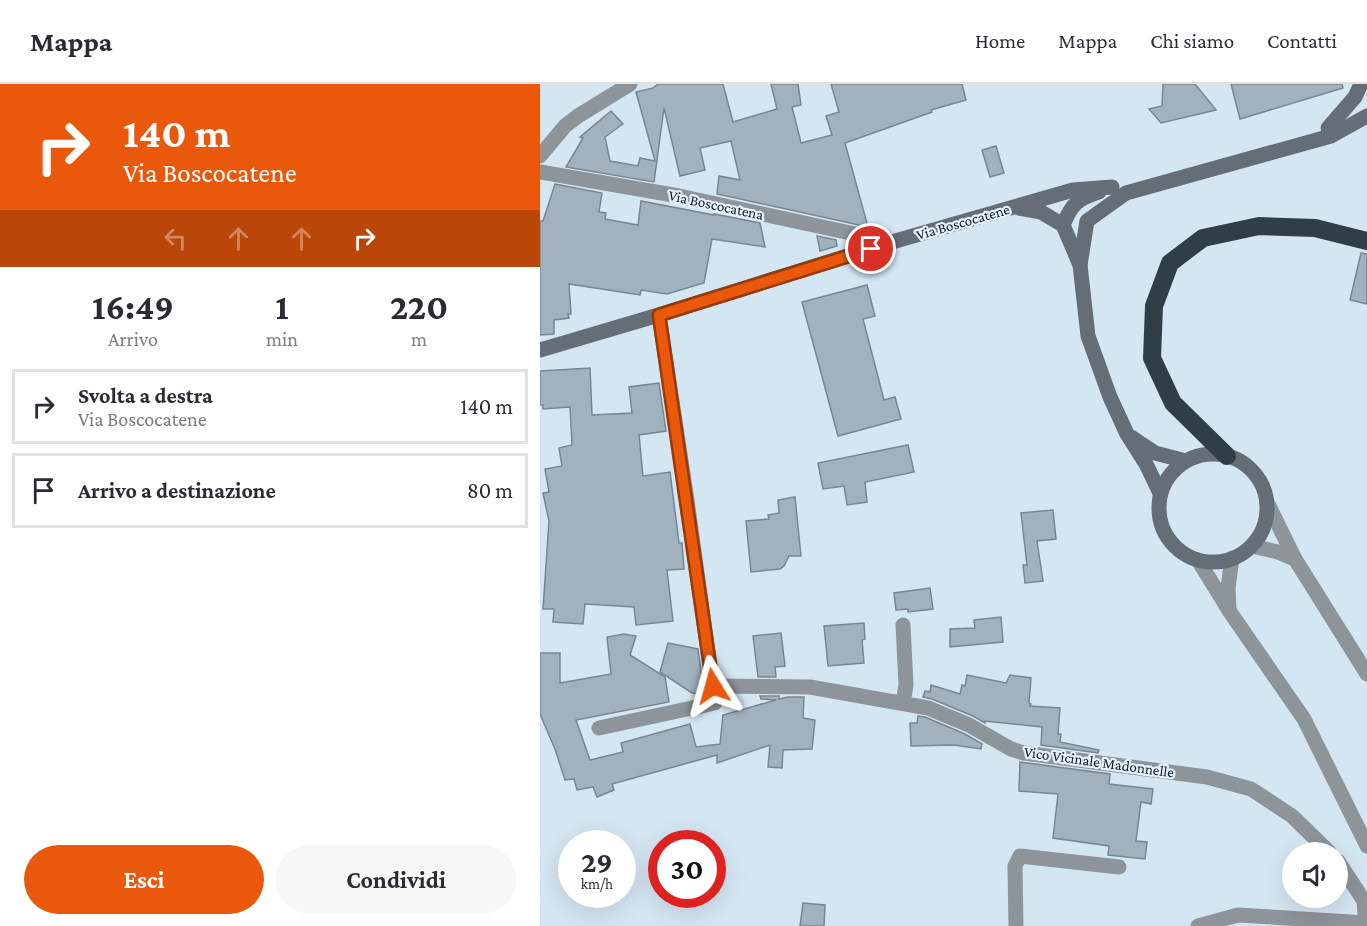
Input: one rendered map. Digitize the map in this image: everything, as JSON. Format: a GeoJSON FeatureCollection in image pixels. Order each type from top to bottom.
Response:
{"type":"FeatureCollection","features":[{"type":"Feature","properties":{"kind":"highway"},"geometry":{"type":"LineString","coordinates":[[1227,456],[1173,403],[1152,358],[1155,306],[1170,263],[1203,238],[1259,226],[1315,228],[1367,241]]}},
{"type":"Feature","properties":{"kind":"street"},"geometry":{"type":"LineString","coordinates":[[540,156],[565,126],[630,84]]}},
{"type":"Feature","properties":{"kind":"street"},"geometry":{"type":"LineString","coordinates":[[1328,128],[1355,97],[1361,84]]}},
{"type":"Feature","properties":{"kind":"street","name":"Via Boscocatene"},"geometry":{"type":"LineString","coordinates":[[1119,190],[1328,128],[1367,106]]}},
{"type":"Feature","properties":{"kind":"street","name":"Via Boscocatene"},"geometry":{"type":"LineString","coordinates":[[540,350],[892,242],[1015,208],[1079,193],[1119,190],[1331,136],[1367,116]]}},
{"type":"Feature","properties":{"kind":"street","name":"Via Boscocatena"},"geometry":{"type":"LineString","coordinates":[[540,172],[679,196],[892,242]]}},
{"type":"Feature","properties":{"kind":"street"},"geometry":{"type":"LineString","coordinates":[[1119,190],[1087,221],[1080,265],[1088,336],[1110,397],[1127,434],[1146,464],[1160,494]]}},
{"type":"Feature","properties":{"kind":"street"},"geometry":{"type":"LineString","coordinates":[[1063,225],[1079,193]]}},
{"type":"Feature","properties":{"kind":"street"},"geometry":{"type":"LineString","coordinates":[[1015,208],[1041,212],[1063,225],[1080,265]]}},
{"type":"Feature","properties":{"kind":"street"},"geometry":{"type":"LineString","coordinates":[[599,728],[715,703],[659,315]]}},
{"type":"Feature","properties":{"kind":"street"},"geometry":{"type":"LineString","coordinates":[[1127,434],[1155,453],[1186,461]]}},
{"type":"Feature","properties":{"kind":"street"},"geometry":{"type":"LineString","coordinates":[[1266,502],[1266,517],[1261,534],[1252,546],[1239,556],[1219,562],[1198,560],[1179,550],[1165,535],[1158,515],[1160,494],[1171,473],[1186,461],[1205,455],[1227,456],[1248,467],[1260,482],[1266,502],[1295,559],[1367,674]]}},
{"type":"Feature","properties":{"kind":"street"},"geometry":{"type":"LineString","coordinates":[[1252,546],[1295,559]]}},
{"type":"Feature","properties":{"kind":"street"},"geometry":{"type":"LineString","coordinates":[[1230,612],[1228,588],[1232,558]]}},
{"type":"Feature","properties":{"kind":"street"},"geometry":{"type":"LineString","coordinates":[[1198,560],[1230,612],[1304,719],[1367,846]]}},
{"type":"Feature","properties":{"kind":"street"},"geometry":{"type":"LineString","coordinates":[[903,625],[906,685],[903,703]]}},
{"type":"Feature","properties":{"kind":"street","name":"Vico Vicinale Madonnelle"},"geometry":{"type":"LineString","coordinates":[[713,686],[810,687],[903,703],[928,708],[969,725],[1011,749],[1024,753],[1207,777],[1251,789],[1292,816],[1319,842]]}},
{"type":"Feature","properties":{"kind":"street"},"geometry":{"type":"LineString","coordinates":[[1016,926],[1015,866],[1020,856],[1119,867]]}},
{"type":"Feature","properties":{"kind":"street"},"geometry":{"type":"LineString","coordinates":[[1198,926],[1238,915],[1366,924],[1364,901],[1348,876]]}},
{"type":"Feature","properties":{"kind":"building"},"geometry":{"type":"Polygon","coordinates":[[[658,84],[723,84],[733,122],[777,109],[771,84],[798,84],[801,105],[792,107],[801,143],[832,135],[826,116],[839,112],[831,84],[962,84],[966,100],[931,110],[932,112],[845,143],[868,227],[717,194],[719,176],[740,180],[731,141],[700,148],[705,170],[680,176],[664,108],[654,182],[566,167],[583,138],[580,137],[611,111],[623,124],[605,137],[610,161],[638,166],[640,158],[655,161],[636,92],[653,88],[658,84]]]}},
{"type":"Feature","properties":{"kind":"building"},"geometry":{"type":"Polygon","coordinates":[[[1163,84],[1195,84],[1216,110],[1161,123],[1149,109],[1162,106],[1163,84]]]}},
{"type":"Feature","properties":{"kind":"building"},"geometry":{"type":"Polygon","coordinates":[[[1231,84],[1342,84],[1343,88],[1240,119],[1231,84]]]}},
{"type":"Feature","properties":{"kind":"building"},"geometry":{"type":"Polygon","coordinates":[[[996,146],[1004,173],[990,177],[982,150],[996,146]]]}},
{"type":"Feature","properties":{"kind":"building"},"geometry":{"type":"Polygon","coordinates":[[[555,184],[602,193],[599,212],[606,213],[605,219],[638,225],[641,201],[760,223],[765,247],[712,239],[704,283],[667,294],[641,290],[640,295],[569,284],[571,314],[568,314],[569,318],[554,320],[554,334],[540,335],[540,221],[543,221],[555,184]]]}},
{"type":"Feature","properties":{"kind":"building"},"geometry":{"type":"Polygon","coordinates":[[[817,236],[836,240],[837,246],[820,251],[817,236]]]}},
{"type":"Feature","properties":{"kind":"building"},"geometry":{"type":"Polygon","coordinates":[[[1361,253],[1367,254],[1367,304],[1350,300],[1361,253]]]}},
{"type":"Feature","properties":{"kind":"building"},"geometry":{"type":"Polygon","coordinates":[[[867,285],[875,316],[863,319],[884,400],[895,397],[901,419],[838,436],[802,302],[867,285]]]}},
{"type":"Feature","properties":{"kind":"building"},"geometry":{"type":"Polygon","coordinates":[[[590,368],[592,415],[632,413],[629,387],[659,383],[666,431],[639,435],[643,476],[670,472],[684,569],[667,570],[673,621],[636,625],[634,607],[585,604],[583,624],[553,622],[554,609],[543,609],[549,521],[543,493],[549,492],[545,469],[562,466],[559,448],[572,445],[570,407],[543,409],[543,405],[540,405],[540,371],[590,368]]]}},
{"type":"Feature","properties":{"kind":"building"},"geometry":{"type":"Polygon","coordinates":[[[908,445],[914,472],[865,482],[867,502],[847,505],[844,486],[823,489],[818,463],[908,445]]]}},
{"type":"Feature","properties":{"kind":"building"},"geometry":{"type":"Polygon","coordinates":[[[795,497],[801,556],[789,556],[780,569],[751,572],[746,521],[769,519],[768,515],[779,513],[778,500],[795,497]]]}},
{"type":"Feature","properties":{"kind":"building"},"geometry":{"type":"Polygon","coordinates":[[[1053,510],[1056,539],[1037,541],[1043,581],[1025,583],[1023,565],[1027,565],[1021,513],[1053,510]]]}},
{"type":"Feature","properties":{"kind":"building"},"geometry":{"type":"Polygon","coordinates":[[[930,588],[933,609],[908,612],[908,609],[896,610],[894,593],[930,588]]]}},
{"type":"Feature","properties":{"kind":"building"},"geometry":{"type":"Polygon","coordinates":[[[1001,617],[1003,642],[950,647],[950,629],[975,628],[974,620],[1001,617]]]}},
{"type":"Feature","properties":{"kind":"building"},"geometry":{"type":"Polygon","coordinates":[[[864,623],[865,639],[862,640],[864,663],[828,666],[824,626],[864,623]]]}},
{"type":"Feature","properties":{"kind":"building"},"geometry":{"type":"Polygon","coordinates":[[[781,633],[785,666],[775,667],[776,677],[758,677],[753,636],[781,633]]]}},
{"type":"Feature","properties":{"kind":"building"},"geometry":{"type":"Polygon","coordinates":[[[624,634],[636,636],[630,655],[665,677],[669,702],[576,720],[590,760],[623,752],[621,743],[690,724],[696,747],[720,744],[723,715],[776,700],[761,699],[760,696],[779,696],[779,699],[804,697],[803,718],[815,720],[812,749],[783,750],[782,768],[768,767],[770,745],[717,763],[717,755],[612,784],[614,790],[597,797],[593,787],[577,790],[574,779],[565,780],[540,714],[540,653],[560,653],[560,683],[611,674],[607,637],[624,634]]]}},
{"type":"Feature","properties":{"kind":"building"},"geometry":{"type":"Polygon","coordinates":[[[668,643],[698,649],[704,694],[692,693],[660,672],[668,643]]]}},
{"type":"Feature","properties":{"kind":"building"},"geometry":{"type":"Polygon","coordinates":[[[967,675],[1006,683],[1010,675],[1031,678],[1030,706],[1060,708],[1058,734],[1061,734],[1060,742],[1099,750],[1098,753],[1041,745],[1042,727],[985,721],[985,723],[973,716],[923,697],[925,691],[930,692],[931,685],[960,694],[962,685],[965,686],[967,675]]]}},
{"type":"Feature","properties":{"kind":"building"},"geometry":{"type":"Polygon","coordinates":[[[918,716],[965,734],[982,744],[981,749],[954,745],[911,746],[910,723],[917,723],[918,716]]]}},
{"type":"Feature","properties":{"kind":"building"},"geometry":{"type":"Polygon","coordinates":[[[1020,762],[1110,774],[1109,784],[1153,789],[1151,804],[1141,802],[1136,841],[1147,842],[1145,859],[1108,855],[1109,846],[1053,838],[1058,794],[1019,791],[1020,762]]]}},
{"type":"Feature","properties":{"kind":"building"},"geometry":{"type":"Polygon","coordinates":[[[803,903],[825,905],[824,926],[800,926],[803,903]]]}},
{"type":"Feature","properties":{"kind":"route"},"geometry":{"type":"LineString","coordinates":[[713,686],[659,315],[871,249]]}}]}
